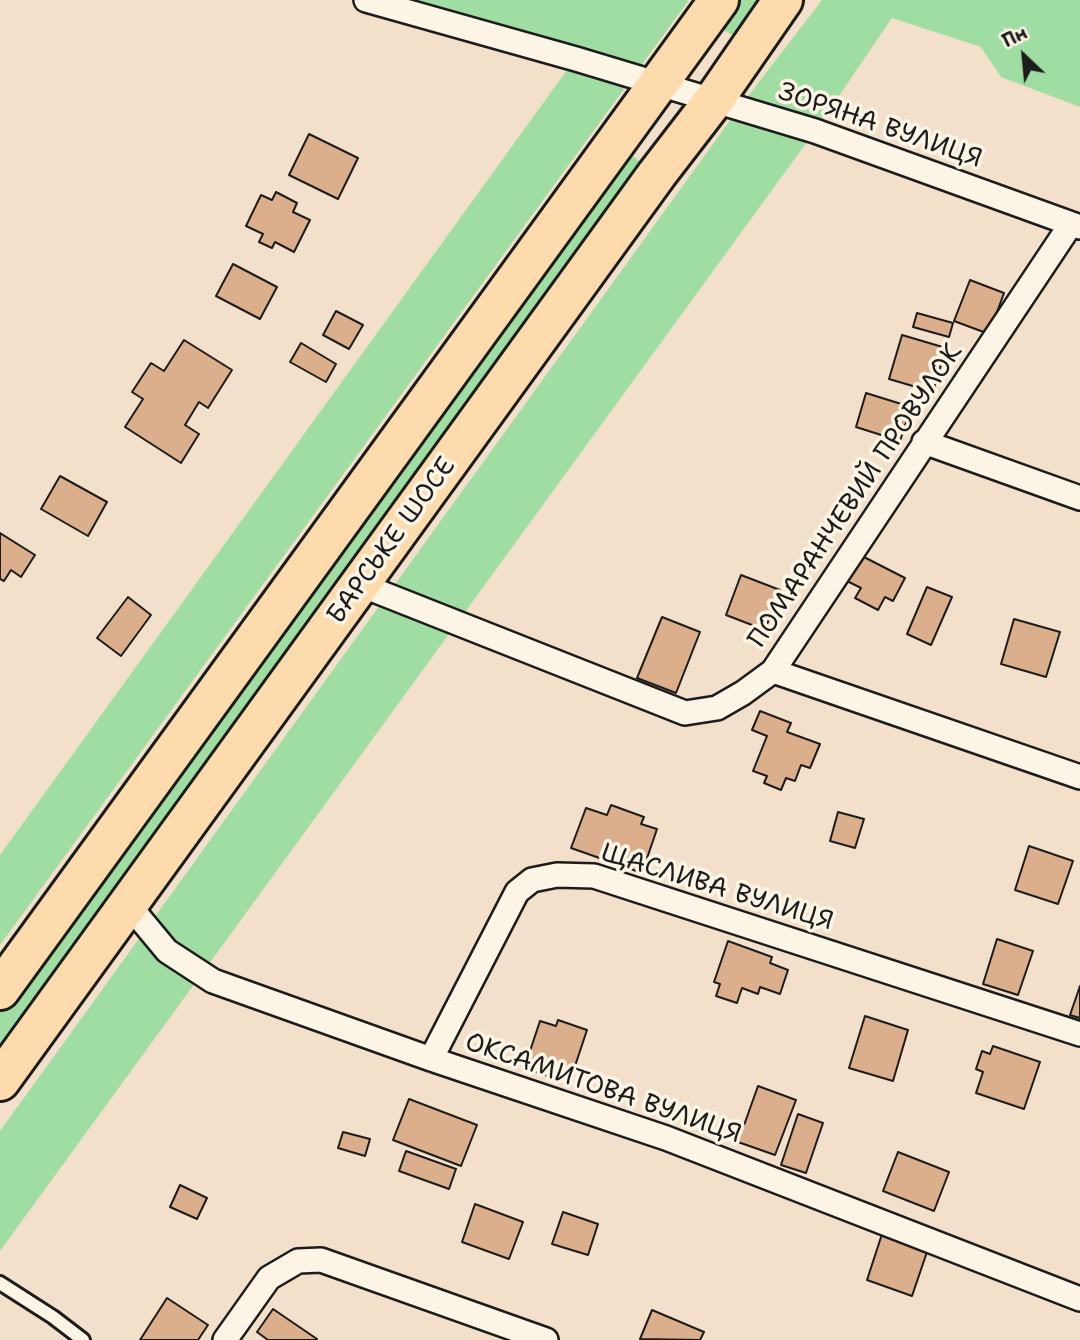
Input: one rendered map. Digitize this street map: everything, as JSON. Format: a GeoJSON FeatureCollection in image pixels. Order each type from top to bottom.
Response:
{"type":"FeatureCollection","features":[{"type":"Feature","properties":{"kind":"highway","name":"БАРСЬКЕ ШОСЕ"},"geometry":{"type":"LineString","coordinates":[[0,990],[719,0]]}},
{"type":"Feature","properties":{"kind":"highway","name":"БАРСЬКЕ ШОСЕ"},"geometry":{"type":"LineString","coordinates":[[0,1081],[657,174],[714,100],[783,0]]}},
{"type":"Feature","properties":{"kind":"street","name":"ЗОРЯНА ВУЛИЦЯ"},"geometry":{"type":"LineString","coordinates":[[366,0],[576,59],[815,131],[1076,226]]}},
{"type":"Feature","properties":{"kind":"street","name":"ПОМАРАНЧЕВИЙ ПРОВУЛОК"},"geometry":{"type":"LineString","coordinates":[[361,585],[685,713],[717,708],[773,671],[924,442],[1076,226]]}},
{"type":"Feature","properties":{"kind":"street"},"geometry":{"type":"LineString","coordinates":[[924,442],[1080,498]]}},
{"type":"Feature","properties":{"kind":"street"},"geometry":{"type":"LineString","coordinates":[[773,671],[1080,778]]}},
{"type":"Feature","properties":{"kind":"street","name":"ЩАСЛИВА ВУЛИЦЯ"},"geometry":{"type":"LineString","coordinates":[[431,1059],[517,892],[532,880],[557,875],[594,876],[1080,1034]]}},
{"type":"Feature","properties":{"kind":"street","name":"ОКСАМИТОВА ВУЛИЦЯ"},"geometry":{"type":"LineString","coordinates":[[128,904],[167,951],[213,981],[431,1059],[666,1138],[1080,1299]]}},
{"type":"Feature","properties":{"kind":"street"},"geometry":{"type":"LineString","coordinates":[[225,1340],[269,1278],[298,1261],[321,1259],[541,1339]]}},
{"type":"Feature","properties":{"kind":"lane"},"geometry":{"type":"LineString","coordinates":[[0,1283],[83,1340]]}},
{"type":"Feature","properties":{"kind":"green space"},"geometry":{"type":"Polygon","coordinates":[[[366,0],[689,0],[0,945],[0,855],[575,59],[366,0]]]}},
{"type":"Feature","properties":{"kind":"green space"},"geometry":{"type":"Polygon","coordinates":[[[719,0],[783,0],[750,46],[706,19],[719,0]]]}},
{"type":"Feature","properties":{"kind":"green space"},"geometry":{"type":"Polygon","coordinates":[[[822,0],[1080,0],[1080,107],[1001,77],[981,47],[892,18],[815,131],[0,1251],[0,1131],[739,108],[822,0]]]}},
{"type":"Feature","properties":{"kind":"green space"},"geometry":{"type":"Polygon","coordinates":[[[615,143],[657,174],[0,1082],[0,991],[615,143]]]}},
{"type":"Feature","properties":{"kind":"building"},"geometry":{"type":"Polygon","coordinates":[[[309,134],[358,158],[338,199],[289,175],[309,134]]]}},
{"type":"Feature","properties":{"kind":"building"},"geometry":{"type":"Polygon","coordinates":[[[276,192],[297,203],[293,212],[310,220],[294,252],[275,242],[272,248],[259,242],[263,234],[246,226],[261,195],[272,200],[276,192]]]}},
{"type":"Feature","properties":{"kind":"building"},"geometry":{"type":"Polygon","coordinates":[[[233,264],[277,287],[260,319],[216,296],[233,264]]]}},
{"type":"Feature","properties":{"kind":"building"},"geometry":{"type":"Polygon","coordinates":[[[970,280],[1004,293],[989,334],[954,321],[970,280]]]}},
{"type":"Feature","properties":{"kind":"building"},"geometry":{"type":"Polygon","coordinates":[[[336,311],[363,325],[349,349],[323,335],[336,311]]]}},
{"type":"Feature","properties":{"kind":"building"},"geometry":{"type":"Polygon","coordinates":[[[917,313],[953,323],[949,337],[913,327],[917,313]]]}},
{"type":"Feature","properties":{"kind":"building"},"geometry":{"type":"Polygon","coordinates":[[[902,335],[946,348],[933,392],[889,379],[902,335]]]}},
{"type":"Feature","properties":{"kind":"building"},"geometry":{"type":"Polygon","coordinates":[[[184,340],[232,370],[208,408],[199,402],[185,425],[199,434],[181,463],[125,427],[143,399],[132,392],[151,363],[164,371],[184,340]]]}},
{"type":"Feature","properties":{"kind":"building"},"geometry":{"type":"Polygon","coordinates":[[[301,343],[336,364],[326,382],[290,362],[301,343]]]}},
{"type":"Feature","properties":{"kind":"building"},"geometry":{"type":"Polygon","coordinates":[[[866,393],[911,407],[900,441],[856,427],[866,393]]]}},
{"type":"Feature","properties":{"kind":"building"},"geometry":{"type":"Polygon","coordinates":[[[60,476],[107,502],[88,536],[41,509],[60,476]]]}},
{"type":"Feature","properties":{"kind":"building"},"geometry":{"type":"Polygon","coordinates":[[[0,533],[35,555],[21,577],[11,570],[4,581],[0,579],[0,533]]]}},
{"type":"Feature","properties":{"kind":"building"},"geometry":{"type":"Polygon","coordinates":[[[860,555],[905,578],[893,601],[885,597],[878,610],[855,598],[861,588],[847,581],[860,555]]]}},
{"type":"Feature","properties":{"kind":"building"},"geometry":{"type":"Polygon","coordinates":[[[741,575],[780,590],[765,630],[726,615],[741,575]]]}},
{"type":"Feature","properties":{"kind":"building"},"geometry":{"type":"Polygon","coordinates":[[[927,587],[952,597],[931,645],[907,634],[927,587]]]}},
{"type":"Feature","properties":{"kind":"building"},"geometry":{"type":"Polygon","coordinates":[[[128,597],[151,615],[121,656],[97,638],[128,597]]]}},
{"type":"Feature","properties":{"kind":"building"},"geometry":{"type":"Polygon","coordinates":[[[662,617],[700,632],[676,693],[637,678],[662,617]]]}},
{"type":"Feature","properties":{"kind":"building"},"geometry":{"type":"Polygon","coordinates":[[[1014,619],[1060,632],[1046,677],[1001,664],[1014,619]]]}},
{"type":"Feature","properties":{"kind":"building"},"geometry":{"type":"Polygon","coordinates":[[[760,711],[791,723],[787,732],[820,744],[810,768],[801,765],[795,781],[786,778],[781,790],[764,783],[767,776],[753,771],[767,736],[752,730],[760,711]]]}},
{"type":"Feature","properties":{"kind":"building"},"geometry":{"type":"Polygon","coordinates":[[[611,805],[644,817],[641,824],[657,829],[642,873],[571,848],[586,808],[607,815],[611,805]]]}},
{"type":"Feature","properties":{"kind":"building"},"geometry":{"type":"Polygon","coordinates":[[[838,812],[864,819],[855,848],[830,841],[838,812]]]}},
{"type":"Feature","properties":{"kind":"building"},"geometry":{"type":"Polygon","coordinates":[[[1029,846],[1073,861],[1058,904],[1015,890],[1029,846]]]}},
{"type":"Feature","properties":{"kind":"building"},"geometry":{"type":"Polygon","coordinates":[[[997,939],[1033,951],[1018,995],[983,984],[997,939]]]}},
{"type":"Feature","properties":{"kind":"building"},"geometry":{"type":"Polygon","coordinates":[[[728,941],[772,957],[770,963],[788,970],[780,994],[760,987],[758,994],[742,988],[737,1003],[716,996],[720,984],[714,982],[728,941]]]}},
{"type":"Feature","properties":{"kind":"building"},"geometry":{"type":"Polygon","coordinates":[[[1080,986],[1080,1018],[1070,1015],[1080,986]]]}},
{"type":"Feature","properties":{"kind":"building"},"geometry":{"type":"Polygon","coordinates":[[[865,1016],[908,1030],[893,1081],[849,1068],[865,1016]]]}},
{"type":"Feature","properties":{"kind":"building"},"geometry":{"type":"Polygon","coordinates":[[[558,1020],[587,1030],[571,1078],[550,1070],[548,1076],[536,1072],[537,1067],[526,1063],[540,1021],[556,1026],[558,1020]]]}},
{"type":"Feature","properties":{"kind":"building"},"geometry":{"type":"Polygon","coordinates":[[[993,1046],[1040,1062],[1024,1109],[976,1093],[983,1072],[976,1069],[982,1051],[990,1054],[993,1046]]]}},
{"type":"Feature","properties":{"kind":"building"},"geometry":{"type":"Polygon","coordinates":[[[758,1086],[796,1100],[775,1155],[738,1142],[758,1086]]]}},
{"type":"Feature","properties":{"kind":"building"},"geometry":{"type":"Polygon","coordinates":[[[409,1099],[477,1125],[461,1166],[393,1140],[409,1099]]]}},
{"type":"Feature","properties":{"kind":"building"},"geometry":{"type":"Polygon","coordinates":[[[798,1114],[823,1123],[806,1173],[781,1165],[798,1114]]]}},
{"type":"Feature","properties":{"kind":"building"},"geometry":{"type":"Polygon","coordinates":[[[343,1132],[370,1139],[365,1156],[338,1148],[343,1132]]]}},
{"type":"Feature","properties":{"kind":"building"},"geometry":{"type":"Polygon","coordinates":[[[406,1151],[456,1169],[449,1189],[399,1171],[406,1151]]]}},
{"type":"Feature","properties":{"kind":"building"},"geometry":{"type":"Polygon","coordinates":[[[898,1152],[949,1172],[934,1211],[883,1191],[898,1152]]]}},
{"type":"Feature","properties":{"kind":"building"},"geometry":{"type":"Polygon","coordinates":[[[180,1185],[207,1198],[197,1219],[170,1207],[180,1185]]]}},
{"type":"Feature","properties":{"kind":"building"},"geometry":{"type":"Polygon","coordinates":[[[475,1204],[523,1222],[509,1259],[462,1242],[475,1204]]]}},
{"type":"Feature","properties":{"kind":"building"},"geometry":{"type":"Polygon","coordinates":[[[563,1212],[598,1224],[588,1255],[552,1244],[563,1212]]]}},
{"type":"Feature","properties":{"kind":"building"},"geometry":{"type":"Polygon","coordinates":[[[882,1234],[928,1249],[912,1296],[867,1280],[882,1234]]]}},
{"type":"Feature","properties":{"kind":"building"},"geometry":{"type":"Polygon","coordinates":[[[167,1298],[208,1325],[198,1340],[140,1340],[167,1298]]]}},
{"type":"Feature","properties":{"kind":"building"},"geometry":{"type":"Polygon","coordinates":[[[273,1309],[317,1339],[268,1340],[257,1332],[273,1309]]]}},
{"type":"Feature","properties":{"kind":"building"},"geometry":{"type":"Polygon","coordinates":[[[652,1310],[704,1332],[700,1340],[640,1339],[652,1310]]]}}]}
